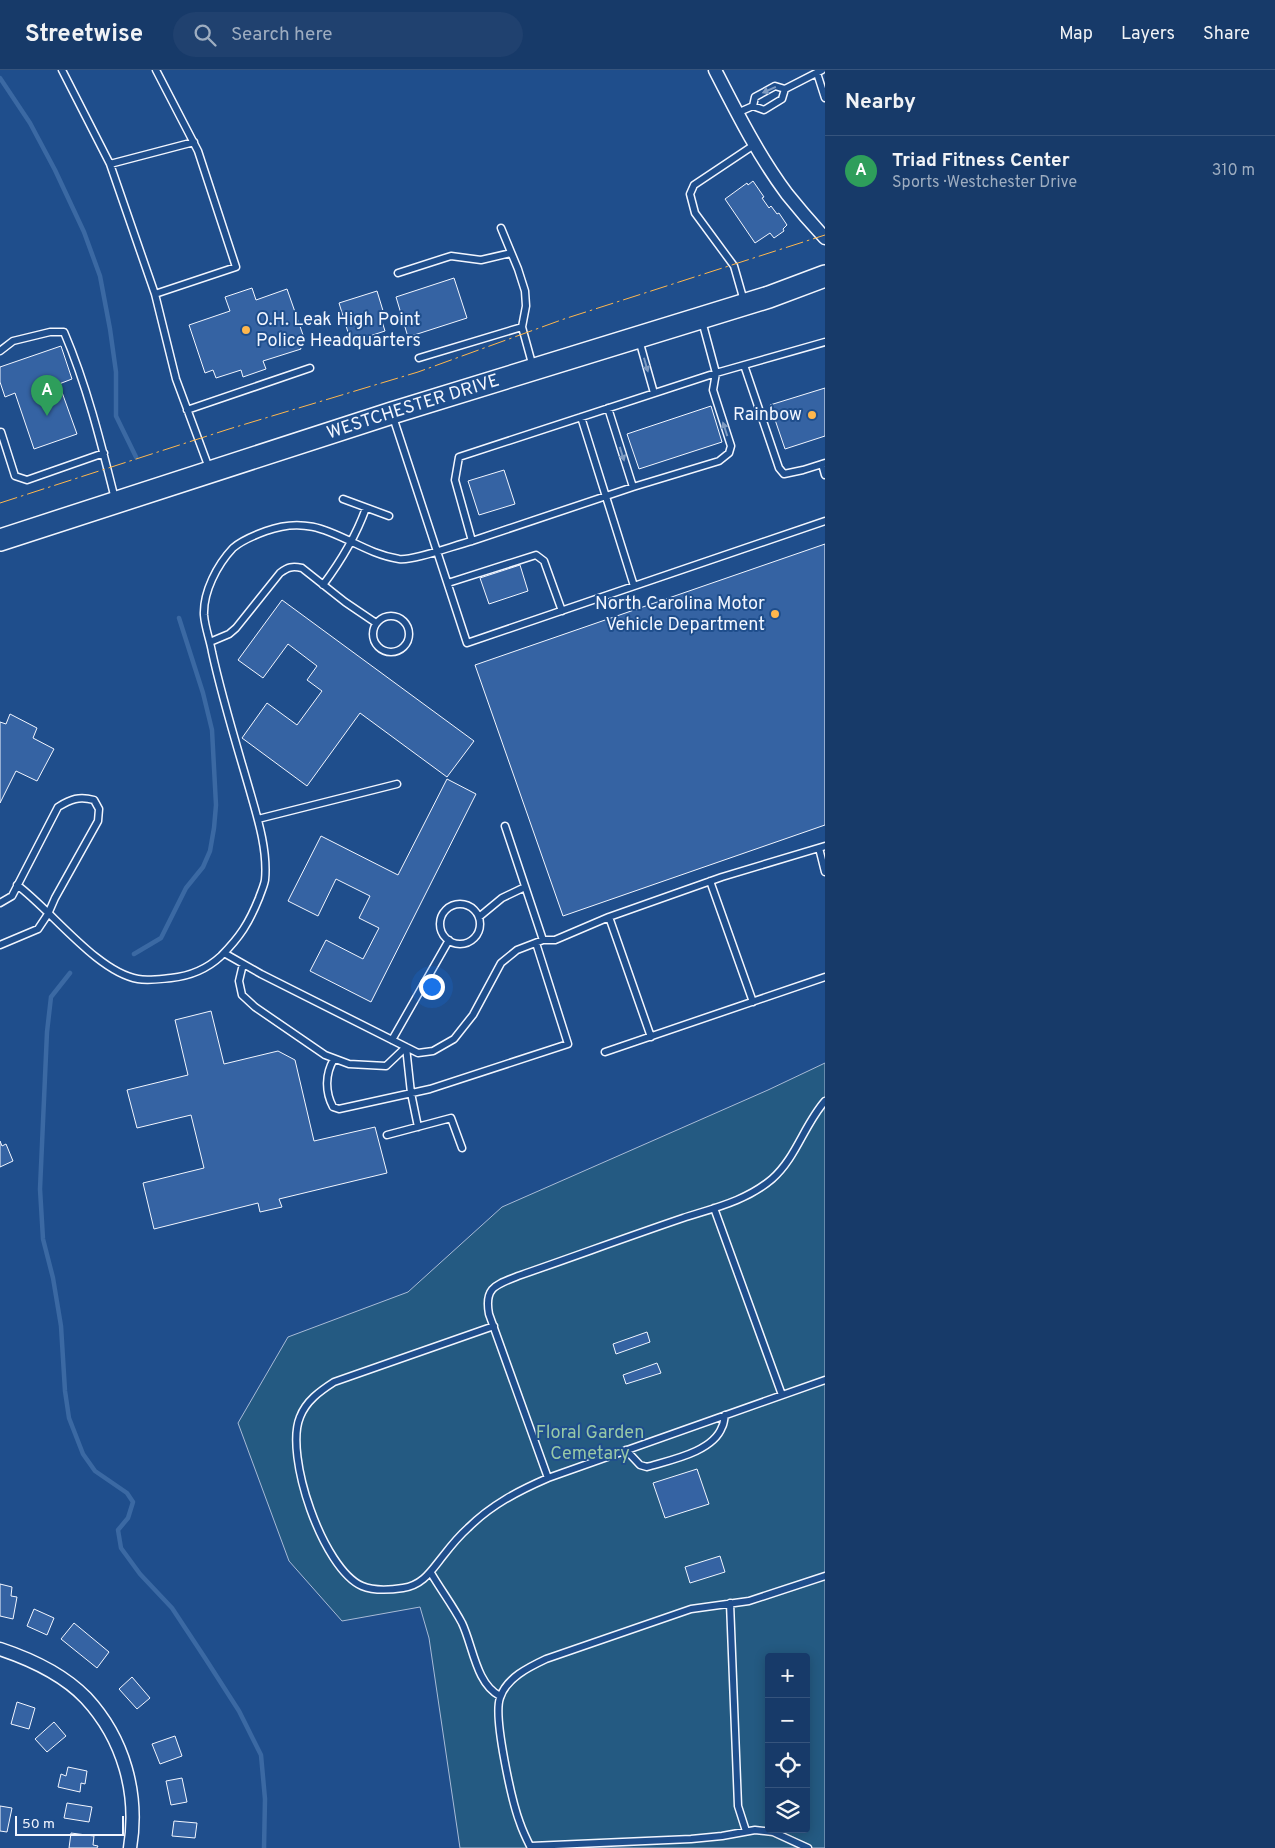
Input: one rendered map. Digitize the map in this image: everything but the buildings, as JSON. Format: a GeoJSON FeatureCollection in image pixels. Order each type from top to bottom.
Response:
{"type":"FeatureCollection","features":[{"type":"Feature","properties":{"kind":"main road","name":"WESTCHESTER DRIVE"},"geometry":{"type":"LineString","coordinates":[[0,540],[392,413],[745,304],[825,276]]}},
{"type":"Feature","properties":{"kind":"street"},"geometry":{"type":"LineString","coordinates":[[715,70],[754,145],[788,195],[825,238]]}},
{"type":"Feature","properties":{"kind":"street"},"geometry":{"type":"LineString","coordinates":[[0,1649],[48,1670],[68,1683],[86,1698],[105,1722],[118,1747],[128,1774],[133,1801],[130,1848]]}},
{"type":"Feature","properties":{"kind":"lane"},"geometry":{"type":"LineString","coordinates":[[62,70],[110,164],[155,294],[176,379],[211,472]]}},
{"type":"Feature","properties":{"kind":"lane"},"geometry":{"type":"LineString","coordinates":[[155,294],[236,267],[198,151],[156,70]]}},
{"type":"Feature","properties":{"kind":"lane"},"geometry":{"type":"LineString","coordinates":[[753,106],[755,97],[775,86],[784,89],[820,72],[825,98]]}},
{"type":"Feature","properties":{"kind":"lane"},"geometry":{"type":"LineString","coordinates":[[737,113],[753,106],[764,110],[782,99],[784,89]]}},
{"type":"Feature","properties":{"kind":"lane"},"geometry":{"type":"LineString","coordinates":[[110,164],[194,142]]}},
{"type":"Feature","properties":{"kind":"lane"},"geometry":{"type":"LineString","coordinates":[[745,304],[734,266],[696,213],[690,194],[694,185],[754,145]]}},
{"type":"Feature","properties":{"kind":"lane"},"geometry":{"type":"LineString","coordinates":[[500,228],[524,291],[526,306],[522,327],[534,369]]}},
{"type":"Feature","properties":{"kind":"lane"},"geometry":{"type":"LineString","coordinates":[[398,273],[451,256],[481,260],[511,253]]}},
{"type":"Feature","properties":{"kind":"lane"},"geometry":{"type":"LineString","coordinates":[[17,885],[34,897],[48,914],[98,959],[119,973],[138,979],[159,980],[182,977],[209,966],[237,940],[252,916],[265,881],[264,854],[258,820],[219,686],[204,614],[207,594],[214,573],[234,547],[254,535],[279,526],[296,524],[324,529],[372,551],[400,559],[409,558],[472,541],[633,487],[719,461],[729,453],[731,446],[713,390],[716,373],[701,317]]}},
{"type":"Feature","properties":{"kind":"lane"},"geometry":{"type":"LineString","coordinates":[[419,358],[522,327]]}},
{"type":"Feature","properties":{"kind":"lane"},"geometry":{"type":"LineString","coordinates":[[0,351],[13,342],[50,332],[64,332],[79,366],[116,503]]}},
{"type":"Feature","properties":{"kind":"lane"},"geometry":{"type":"LineString","coordinates":[[638,337],[654,393]]}},
{"type":"Feature","properties":{"kind":"lane"},"geometry":{"type":"LineString","coordinates":[[472,541],[455,480],[459,457],[716,373],[825,342]]}},
{"type":"Feature","properties":{"kind":"lane"},"geometry":{"type":"LineString","coordinates":[[744,365],[779,468],[784,474],[804,470],[823,463],[825,476]]}},
{"type":"Feature","properties":{"kind":"lane"},"geometry":{"type":"LineString","coordinates":[[187,410],[310,368]]}},
{"type":"Feature","properties":{"kind":"lane"},"geometry":{"type":"LineString","coordinates":[[608,408],[633,487]]}},
{"type":"Feature","properties":{"kind":"lane"},"geometry":{"type":"LineString","coordinates":[[392,413],[467,643],[825,520]]}},
{"type":"Feature","properties":{"kind":"lane"},"geometry":{"type":"LineString","coordinates":[[581,417],[634,586]]}},
{"type":"Feature","properties":{"kind":"lane"},"geometry":{"type":"LineString","coordinates":[[0,430],[15,476],[28,480],[104,453]]}},
{"type":"Feature","properties":{"kind":"lane"},"geometry":{"type":"LineString","coordinates":[[343,499],[389,516]]}},
{"type":"Feature","properties":{"kind":"lane"},"geometry":{"type":"LineString","coordinates":[[323,585],[341,560],[360,524],[366,508]]}},
{"type":"Feature","properties":{"kind":"lane"},"geometry":{"type":"LineString","coordinates":[[448,583],[536,556],[544,561],[562,611]]}},
{"type":"Feature","properties":{"kind":"lane"},"geometry":{"type":"LineString","coordinates":[[210,642],[229,634],[236,628],[280,574],[293,566],[302,568],[345,602],[376,623]]}},
{"type":"Feature","properties":{"kind":"lane"},"geometry":{"type":"LineString","coordinates":[[391,616],[402,619],[408,629],[408,640],[405,645],[395,652],[389,652],[378,646],[373,635],[376,623],[380,619],[391,616]]}},
{"type":"Feature","properties":{"kind":"lane"},"geometry":{"type":"LineString","coordinates":[[258,820],[397,784]]}},
{"type":"Feature","properties":{"kind":"lane"},"geometry":{"type":"LineString","coordinates":[[0,903],[12,896],[58,807],[71,798],[84,797],[94,800],[99,809],[98,821],[48,914],[38,929],[0,945]]}},
{"type":"Feature","properties":{"kind":"lane"},"geometry":{"type":"LineString","coordinates":[[334,1059],[330,1066],[327,1081],[329,1100],[333,1107],[339,1109],[430,1089],[568,1044],[525,887],[505,826]]}},
{"type":"Feature","properties":{"kind":"lane"},"geometry":{"type":"LineString","coordinates":[[224,953],[242,964],[418,1053],[433,1051],[454,1039],[473,1015],[501,963],[518,950],[539,942],[555,940],[609,917],[710,881],[822,847],[825,872]]}},
{"type":"Feature","properties":{"kind":"lane"},"geometry":{"type":"LineString","coordinates":[[710,881],[752,1002]]}},
{"type":"Feature","properties":{"kind":"lane"},"geometry":{"type":"LineString","coordinates":[[479,917],[502,898],[525,887]]}},
{"type":"Feature","properties":{"kind":"lane"},"geometry":{"type":"LineString","coordinates":[[458,905],[470,907],[479,917],[479,930],[472,940],[460,944],[448,940],[441,929],[440,923],[446,911],[458,905]]}},
{"type":"Feature","properties":{"kind":"lane"},"geometry":{"type":"LineString","coordinates":[[609,917],[651,1037]]}},
{"type":"Feature","properties":{"kind":"lane"},"geometry":{"type":"LineString","coordinates":[[392,1040],[448,940]]}},
{"type":"Feature","properties":{"kind":"lane"},"geometry":{"type":"LineString","coordinates":[[242,964],[239,981],[242,995],[255,1007],[326,1055],[349,1064],[386,1066],[406,1047]]}},
{"type":"Feature","properties":{"kind":"lane"},"geometry":{"type":"LineString","coordinates":[[605,1052],[825,977]]}},
{"type":"Feature","properties":{"kind":"lane"},"geometry":{"type":"LineString","coordinates":[[406,1047],[418,1127]]}},
{"type":"Feature","properties":{"kind":"lane"},"geometry":{"type":"LineString","coordinates":[[548,1478],[494,1326],[487,1302],[490,1292],[495,1286],[732,1203],[756,1192],[774,1178],[789,1161],[805,1131],[825,1101]]}},
{"type":"Feature","properties":{"kind":"lane"},"geometry":{"type":"LineString","coordinates":[[386,1135],[451,1118],[462,1148]]}},
{"type":"Feature","properties":{"kind":"lane"},"geometry":{"type":"LineString","coordinates":[[714,1208],[782,1395]]}},
{"type":"Feature","properties":{"kind":"lane"},"geometry":{"type":"LineString","coordinates":[[494,1326],[334,1382],[318,1393],[300,1416],[296,1432],[297,1461],[316,1524],[332,1556],[344,1573],[362,1586],[381,1590],[404,1588],[420,1582],[431,1574],[442,1556],[468,1528],[497,1503],[521,1489],[825,1380]]}},
{"type":"Feature","properties":{"kind":"lane"},"geometry":{"type":"LineString","coordinates":[[626,1450],[640,1465],[647,1466],[701,1449],[722,1428],[725,1415]]}},
{"type":"Feature","properties":{"kind":"lane"},"geometry":{"type":"LineString","coordinates":[[431,1574],[461,1622],[482,1676],[492,1692],[500,1696]]}},
{"type":"Feature","properties":{"kind":"lane"},"geometry":{"type":"LineString","coordinates":[[808,1848],[773,1832],[754,1830],[691,1839],[531,1847],[520,1825],[511,1792],[497,1711],[500,1696],[512,1680],[527,1668],[546,1659],[691,1609],[767,1596],[825,1576]]}},
{"type":"Feature","properties":{"kind":"lane"},"geometry":{"type":"LineString","coordinates":[[730,1603],[738,1806],[746,1831]]}},
{"type":"Feature","properties":{"kind":"green space","name":"Floral Garden Cemetary"},"geometry":{"type":"Polygon","coordinates":[[[825,1063],[825,1848],[460,1848],[429,1638],[420,1607],[342,1621],[289,1561],[238,1423],[288,1337],[408,1292],[502,1207],[825,1063]]]}},
{"type":"Feature","properties":{"kind":"waterway"},"geometry":{"type":"LineString","coordinates":[[0,78],[30,123],[55,170],[84,232],[100,276],[116,372],[116,416],[136,457]]}},
{"type":"Feature","properties":{"kind":"waterway"},"geometry":{"type":"LineString","coordinates":[[134,954],[161,938],[186,888],[203,867],[210,851],[214,828],[216,805],[212,730],[203,693],[179,618]]}},
{"type":"Feature","properties":{"kind":"waterway"},"geometry":{"type":"LineString","coordinates":[[70,973],[51,997],[47,1032],[40,1189],[43,1239],[53,1278],[61,1326],[65,1391],[69,1418],[83,1454],[95,1471],[127,1493],[133,1502],[128,1518],[118,1530],[121,1548],[140,1574],[172,1608],[239,1711],[261,1755],[265,1799],[264,1848]]}},
{"type":"Feature","properties":{"kind":"power"},"geometry":{"type":"LineString","coordinates":[[0,503],[229,429],[418,372],[564,319],[825,235]]}},
{"type":"Feature","properties":{"kind":"place","name":"O.H. Leak High Point Police Headquarters"},"geometry":{"type":"Point","coordinates":[246,330]}},
{"type":"Feature","properties":{"kind":"place","name":"Rainbow"},"geometry":{"type":"Point","coordinates":[812,415]}},
{"type":"Feature","properties":{"kind":"place","name":"Triad Fitness Center"},"geometry":{"type":"Point","coordinates":[47,416]}},
{"type":"Feature","properties":{"kind":"place","name":"North Carolina Motor Vehicle Department"},"geometry":{"type":"Point","coordinates":[775,614]}}]}
